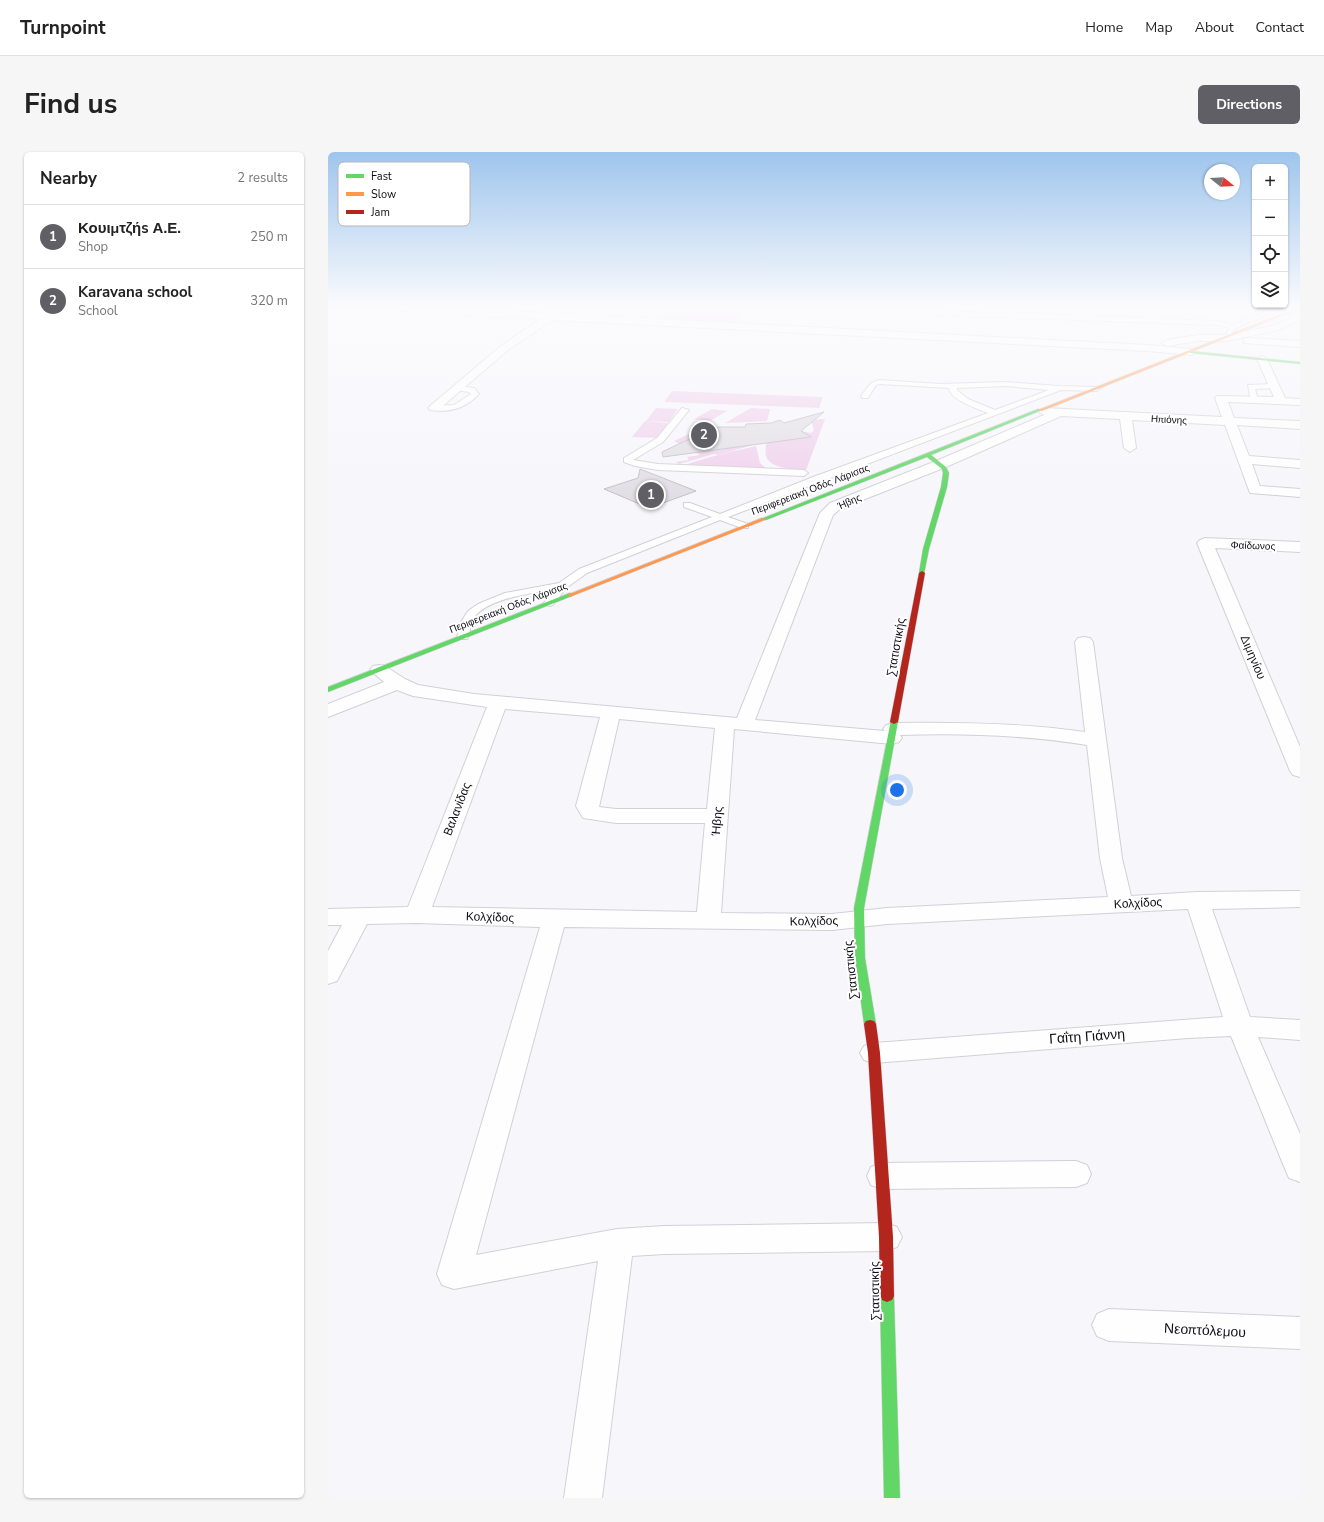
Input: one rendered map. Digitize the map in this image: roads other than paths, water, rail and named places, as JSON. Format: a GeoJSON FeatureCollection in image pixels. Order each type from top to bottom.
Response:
{"type":"FeatureCollection","features":[{"type":"Feature","properties":{"kind":"main road","name":"Περιφερειακή Οδός Λάρισας"},"geometry":{"type":"LineString","coordinates":[[330,687],[379,670],[549,604],[1143,371]]}},
{"type":"Feature","properties":{"kind":"main road"},"geometry":{"type":"LineString","coordinates":[[928,455],[941,464]]}},
{"type":"Feature","properties":{"kind":"main road","name":"Στατιστικής"},"geometry":{"type":"LineString","coordinates":[[892,1498],[886,1237],[874,1053],[860,958],[859,917],[862,884],[892,734],[926,549],[944,487],[946,473],[941,464]]}},
{"type":"Feature","properties":{"kind":"street"},"geometry":{"type":"LineString","coordinates":[[434,408],[477,371]]}},
{"type":"Feature","properties":{"kind":"street"},"geometry":{"type":"LineString","coordinates":[[1267,371],[1281,401]]}},
{"type":"Feature","properties":{"kind":"street"},"geometry":{"type":"LineString","coordinates":[[1300,402],[1221,398],[1255,490],[1300,493]]}},
{"type":"Feature","properties":{"kind":"street","name":"Ηπιόνης"},"geometry":{"type":"LineString","coordinates":[[1038,412],[1300,425]]}},
{"type":"Feature","properties":{"kind":"street","name":"Ήβης"},"geometry":{"type":"LineString","coordinates":[[708,920],[717,816],[734,723],[827,513],[835,506],[941,464],[1059,413]]}},
{"type":"Feature","properties":{"kind":"street"},"geometry":{"type":"LineString","coordinates":[[1126,417],[1130,448]]}},
{"type":"Feature","properties":{"kind":"street"},"geometry":{"type":"LineString","coordinates":[[1244,460],[1300,464]]}},
{"type":"Feature","properties":{"kind":"street","name":"Φαίδωνος"},"geometry":{"type":"LineString","coordinates":[[1205,543],[1300,547]]}},
{"type":"Feature","properties":{"kind":"street","name":"Διμηνίου"},"geometry":{"type":"LineString","coordinates":[[1205,543],[1300,771]]}},
{"type":"Feature","properties":{"kind":"street"},"geometry":{"type":"LineString","coordinates":[[1084,642],[1111,858],[1121,904]]}},
{"type":"Feature","properties":{"kind":"street"},"geometry":{"type":"LineString","coordinates":[[379,670],[398,683],[413,690],[430,694],[498,703],[734,723],[892,734],[1012,730],[1060,734],[1096,740]]}},
{"type":"Feature","properties":{"kind":"street"},"geometry":{"type":"LineString","coordinates":[[328,711],[398,683]]}},
{"type":"Feature","properties":{"kind":"street","name":"Βαλανίδας"},"geometry":{"type":"LineString","coordinates":[[417,915],[498,703]]}},
{"type":"Feature","properties":{"kind":"street"},"geometry":{"type":"LineString","coordinates":[[611,712],[587,806],[591,813],[616,816],[717,816]]}},
{"type":"Feature","properties":{"kind":"street","name":"Κολχίδος"},"geometry":{"type":"LineString","coordinates":[[328,917],[358,918],[417,915],[554,919],[832,922],[859,917],[936,915],[1197,900],[1300,898]]}},
{"type":"Feature","properties":{"kind":"street"},"geometry":{"type":"LineString","coordinates":[[1197,900],[1240,1026],[1299,1161]]}},
{"type":"Feature","properties":{"kind":"street"},"geometry":{"type":"LineString","coordinates":[[328,975],[358,918]]}},
{"type":"Feature","properties":{"kind":"street"},"geometry":{"type":"LineString","coordinates":[[554,919],[454,1274],[617,1243],[664,1240],[886,1237]]}},
{"type":"Feature","properties":{"kind":"street","name":"Γαΐτη Γιάννη"},"geometry":{"type":"LineString","coordinates":[[874,1053],[1188,1028],[1240,1026],[1300,1030]]}},
{"type":"Feature","properties":{"kind":"street"},"geometry":{"type":"LineString","coordinates":[[882,1176],[1076,1174]]}},
{"type":"Feature","properties":{"kind":"street"},"geometry":{"type":"LineString","coordinates":[[584,1498],[617,1243]]}},
{"type":"Feature","properties":{"kind":"street","name":"Νεοπτόλεμου"},"geometry":{"type":"LineString","coordinates":[[1110,1326],[1300,1333]]}},
{"type":"Feature","properties":{"kind":"lane"},"geometry":{"type":"LineString","coordinates":[[865,396],[873,384],[879,382],[953,386],[1006,384],[1096,389]]}},
{"type":"Feature","properties":{"kind":"lane"},"geometry":{"type":"LineString","coordinates":[[953,386],[953,391],[965,401],[995,413]]}},
{"type":"Feature","properties":{"kind":"lane"},"geometry":{"type":"LineString","coordinates":[[1254,400],[1251,387],[1274,386]]}},
{"type":"Feature","properties":{"kind":"lane"},"geometry":{"type":"LineString","coordinates":[[434,408],[448,409],[460,406],[475,394],[471,390],[458,388]]}},
{"type":"Feature","properties":{"kind":"lane"},"geometry":{"type":"LineString","coordinates":[[549,604],[562,586],[583,571],[816,479],[874,459],[1060,388]]}},
{"type":"Feature","properties":{"kind":"lane"},"geometry":{"type":"LineString","coordinates":[[684,410],[660,440],[628,460],[635,464],[658,467],[804,472]]}},
{"type":"Feature","properties":{"kind":"lane"},"geometry":{"type":"LineString","coordinates":[[686,505],[745,526]]}},
{"type":"Feature","properties":{"kind":"lane"},"geometry":{"type":"LineString","coordinates":[[463,637],[466,621],[486,604],[517,593],[562,586]]}},
{"type":"Feature","properties":{"kind":"place","name":"Karavana school"},"geometry":{"type":"Point","coordinates":[704,435]}},
{"type":"Feature","properties":{"kind":"place","name":"Κουιμτζήs Α.Ε."},"geometry":{"type":"Point","coordinates":[651,495]}}]}
